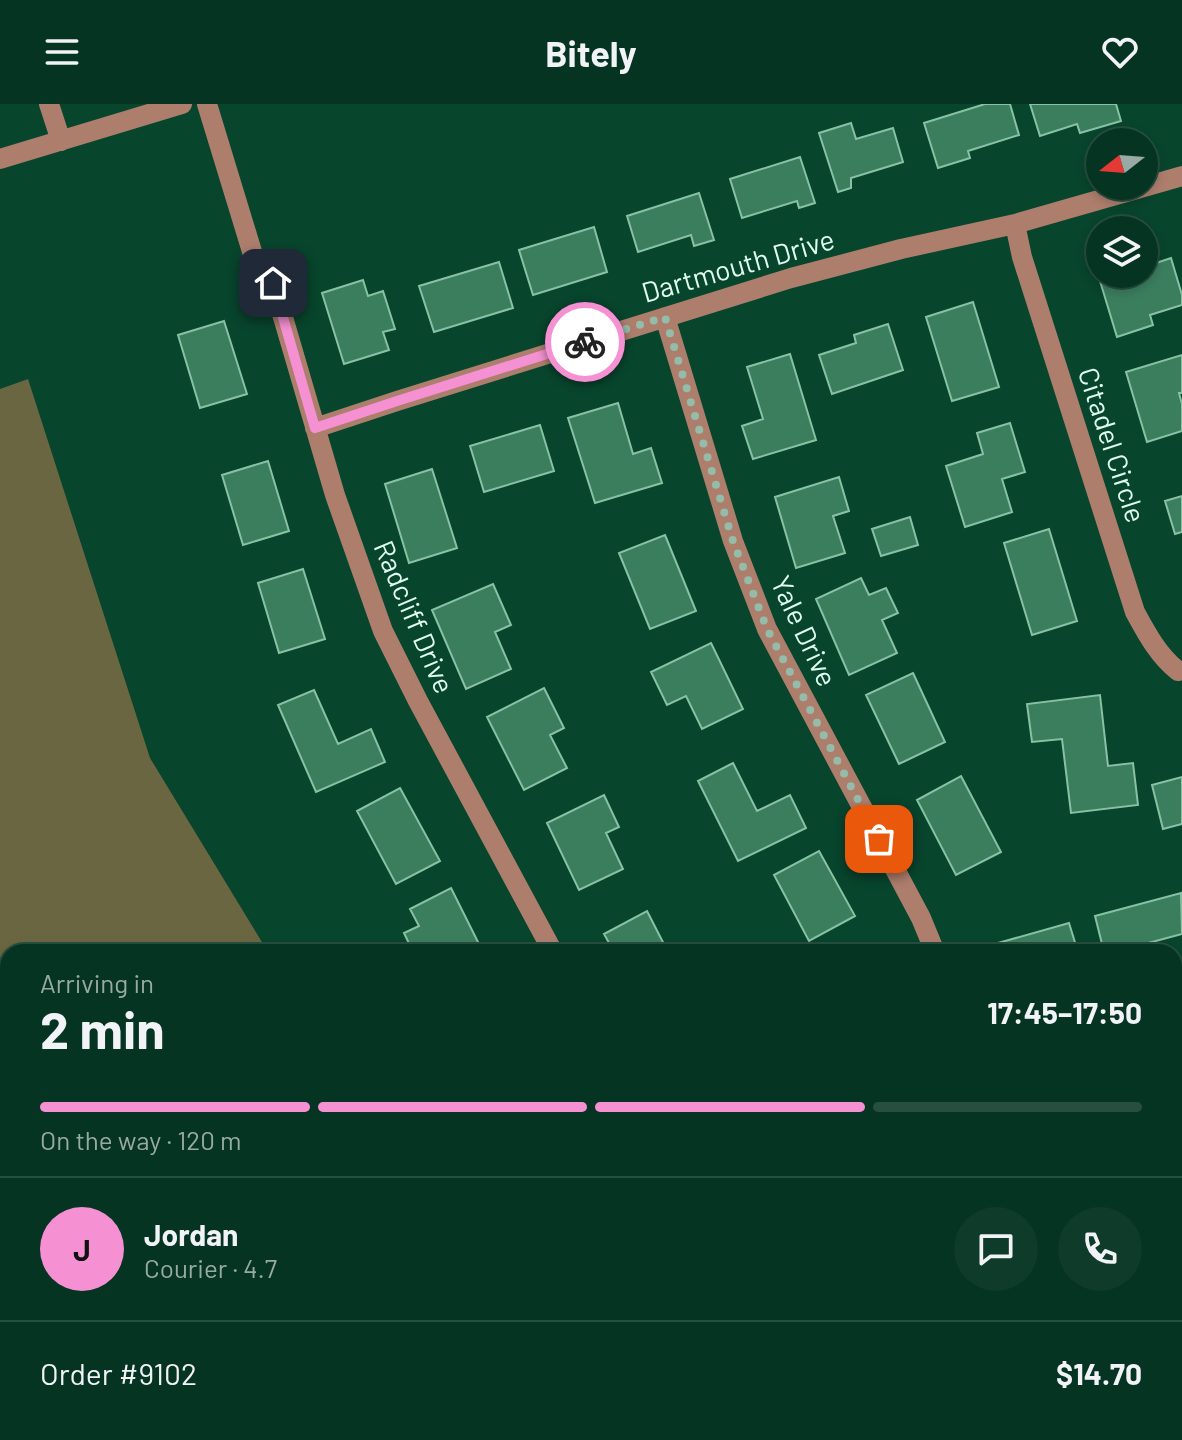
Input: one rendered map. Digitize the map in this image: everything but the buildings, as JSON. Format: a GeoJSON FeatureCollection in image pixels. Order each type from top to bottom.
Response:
{"type":"FeatureCollection","features":[{"type":"Feature","properties":{"kind":"street"},"geometry":{"type":"LineString","coordinates":[[49,104],[61,141]]}},
{"type":"Feature","properties":{"kind":"street"},"geometry":{"type":"LineString","coordinates":[[0,159],[182,104]]}},
{"type":"Feature","properties":{"kind":"street"},"geometry":{"type":"LineString","coordinates":[[207,104],[257,268]]}},
{"type":"Feature","properties":{"kind":"street","name":"Dartmouth Drive"},"geometry":{"type":"LineString","coordinates":[[315,428],[805,274],[1015,224],[1182,176]]}},
{"type":"Feature","properties":{"kind":"street","name":"Citadel Circle"},"geometry":{"type":"LineString","coordinates":[[1015,224],[1022,257],[1135,612],[1148,636],[1167,662],[1178,671]]}},
{"type":"Feature","properties":{"kind":"street","name":"Radcliff Drive"},"geometry":{"type":"LineString","coordinates":[[273,283],[335,495],[383,631],[549,944]]}},
{"type":"Feature","properties":{"kind":"street","name":"Yale Drive"},"geometry":{"type":"LineString","coordinates":[[665,317],[733,541],[767,629],[921,918],[932,944]]}},
{"type":"Feature","properties":{"kind":"shaded area"},"geometry":{"type":"Polygon","coordinates":[[[28,379],[150,758],[263,944],[0,944],[0,389],[28,379]]]}},
{"type":"Feature","properties":{"kind":"way so far"},"geometry":{"type":"LineString","coordinates":[[585,342],[665,317],[733,541],[767,629],[879,839]]}},
{"type":"Feature","properties":{"kind":"route"},"geometry":{"type":"LineString","coordinates":[[273,283],[315,428],[585,342]]}}]}
